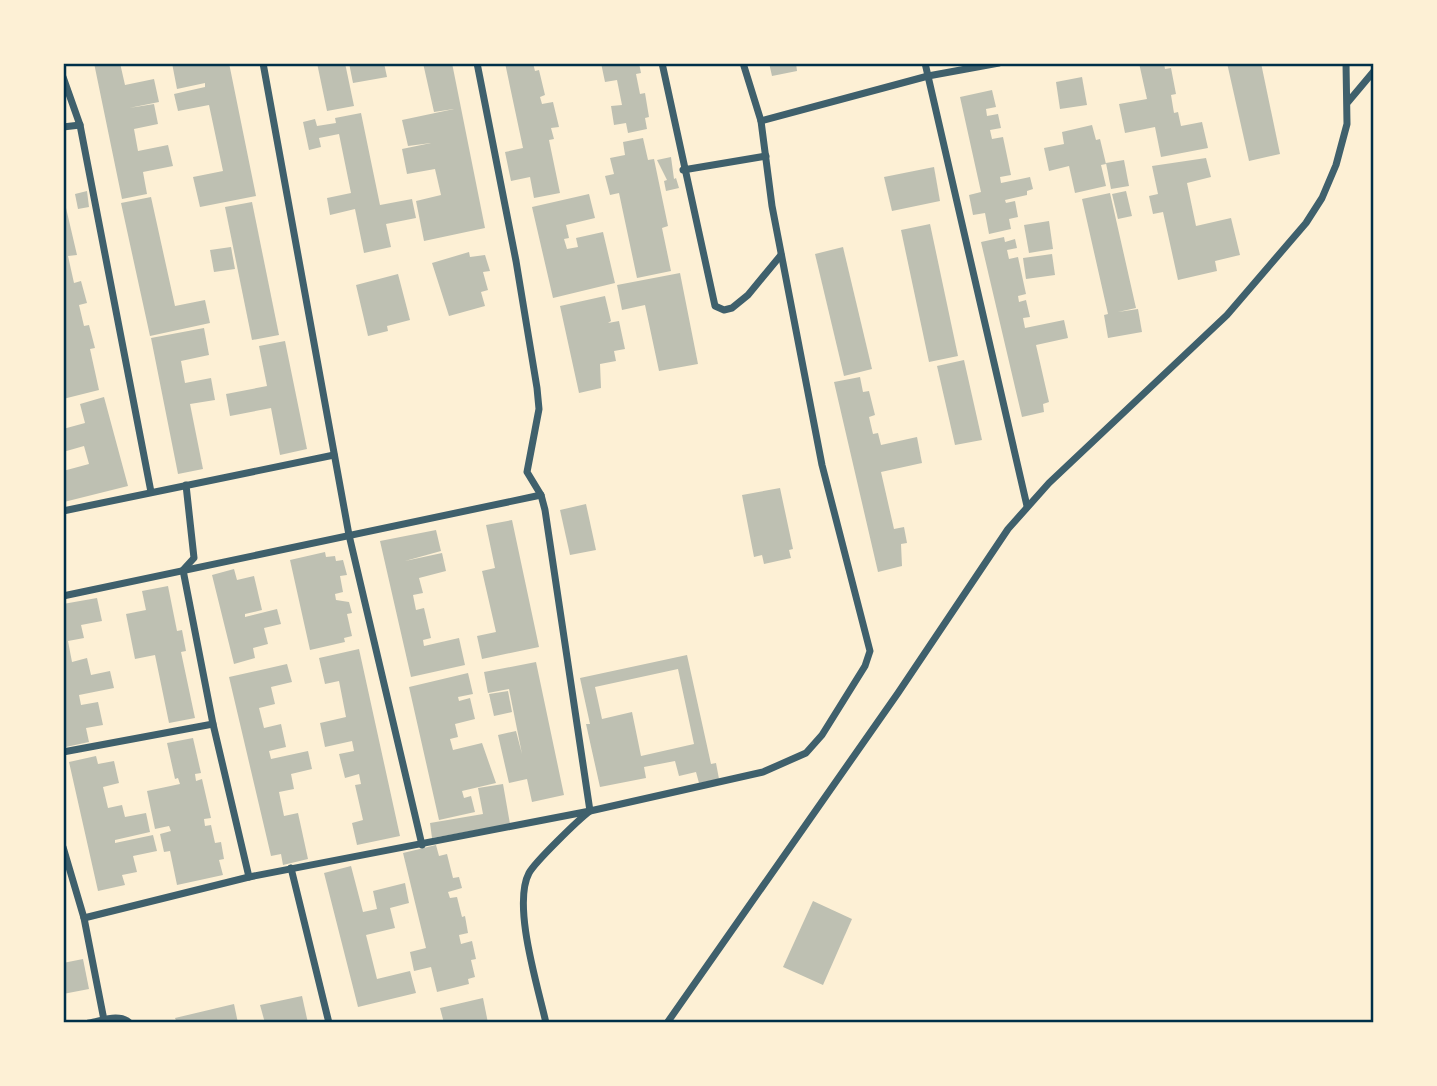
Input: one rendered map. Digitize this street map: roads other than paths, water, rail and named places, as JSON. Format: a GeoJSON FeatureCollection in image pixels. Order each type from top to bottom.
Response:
{"type":"FeatureCollection","features":[{"type":"Feature","properties":{"kind":"street"},"geometry":{"type":"LineString","coordinates":[[263,63],[349,535],[422,845]]}},
{"type":"Feature","properties":{"kind":"street"},"geometry":{"type":"LineString","coordinates":[[477,63],[516,261],[537,388],[539,409],[535,439],[526,468],[541,495],[590,811]]}},
{"type":"Feature","properties":{"kind":"street"},"geometry":{"type":"LineString","coordinates":[[662,63],[683,170],[715,306],[724,310],[740,303],[781,255]]}},
{"type":"Feature","properties":{"kind":"street"},"geometry":{"type":"LineString","coordinates":[[84,918],[248,877],[590,811],[763,772],[787,764],[806,752],[822,735],[869,657],[868,636],[850,582],[822,465],[781,255],[761,121],[743,63]]}},
{"type":"Feature","properties":{"kind":"street"},"geometry":{"type":"LineString","coordinates":[[925,63],[1027,506]]}},
{"type":"Feature","properties":{"kind":"street"},"geometry":{"type":"LineString","coordinates":[[761,121],[928,76],[999,63]]}},
{"type":"Feature","properties":{"kind":"street"},"geometry":{"type":"LineString","coordinates":[[667,1023],[898,693],[1008,529],[1027,506],[1227,315],[1306,223],[1322,198],[1336,165],[1347,124],[1346,63]]}},
{"type":"Feature","properties":{"kind":"street"},"geometry":{"type":"LineString","coordinates":[[1348,103],[1374,71]]}},
{"type":"Feature","properties":{"kind":"street"},"geometry":{"type":"LineString","coordinates":[[63,77],[80,125],[151,492]]}},
{"type":"Feature","properties":{"kind":"street"},"geometry":{"type":"LineString","coordinates":[[63,127],[80,125]]}},
{"type":"Feature","properties":{"kind":"street"},"geometry":{"type":"LineString","coordinates":[[683,170],[766,156]]}},
{"type":"Feature","properties":{"kind":"street"},"geometry":{"type":"LineString","coordinates":[[63,511],[334,455]]}},
{"type":"Feature","properties":{"kind":"street"},"geometry":{"type":"LineString","coordinates":[[183,570],[194,558],[186,485]]}},
{"type":"Feature","properties":{"kind":"street"},"geometry":{"type":"LineString","coordinates":[[63,596],[541,495]]}},
{"type":"Feature","properties":{"kind":"street"},"geometry":{"type":"LineString","coordinates":[[183,570],[213,724],[248,877]]}},
{"type":"Feature","properties":{"kind":"street"},"geometry":{"type":"LineString","coordinates":[[63,752],[213,724]]}},
{"type":"Feature","properties":{"kind":"street"},"geometry":{"type":"LineString","coordinates":[[546,1023],[523,911],[523,889],[529,872],[590,811]]}},
{"type":"Feature","properties":{"kind":"street"},"geometry":{"type":"LineString","coordinates":[[63,847],[84,918],[104,1020]]}},
{"type":"Feature","properties":{"kind":"street"},"geometry":{"type":"LineString","coordinates":[[291,869],[329,1023]]}},
{"type":"Feature","properties":{"kind":"street"},"geometry":{"type":"LineString","coordinates":[[89,1023],[123,1018],[130,1023]]}}]}
